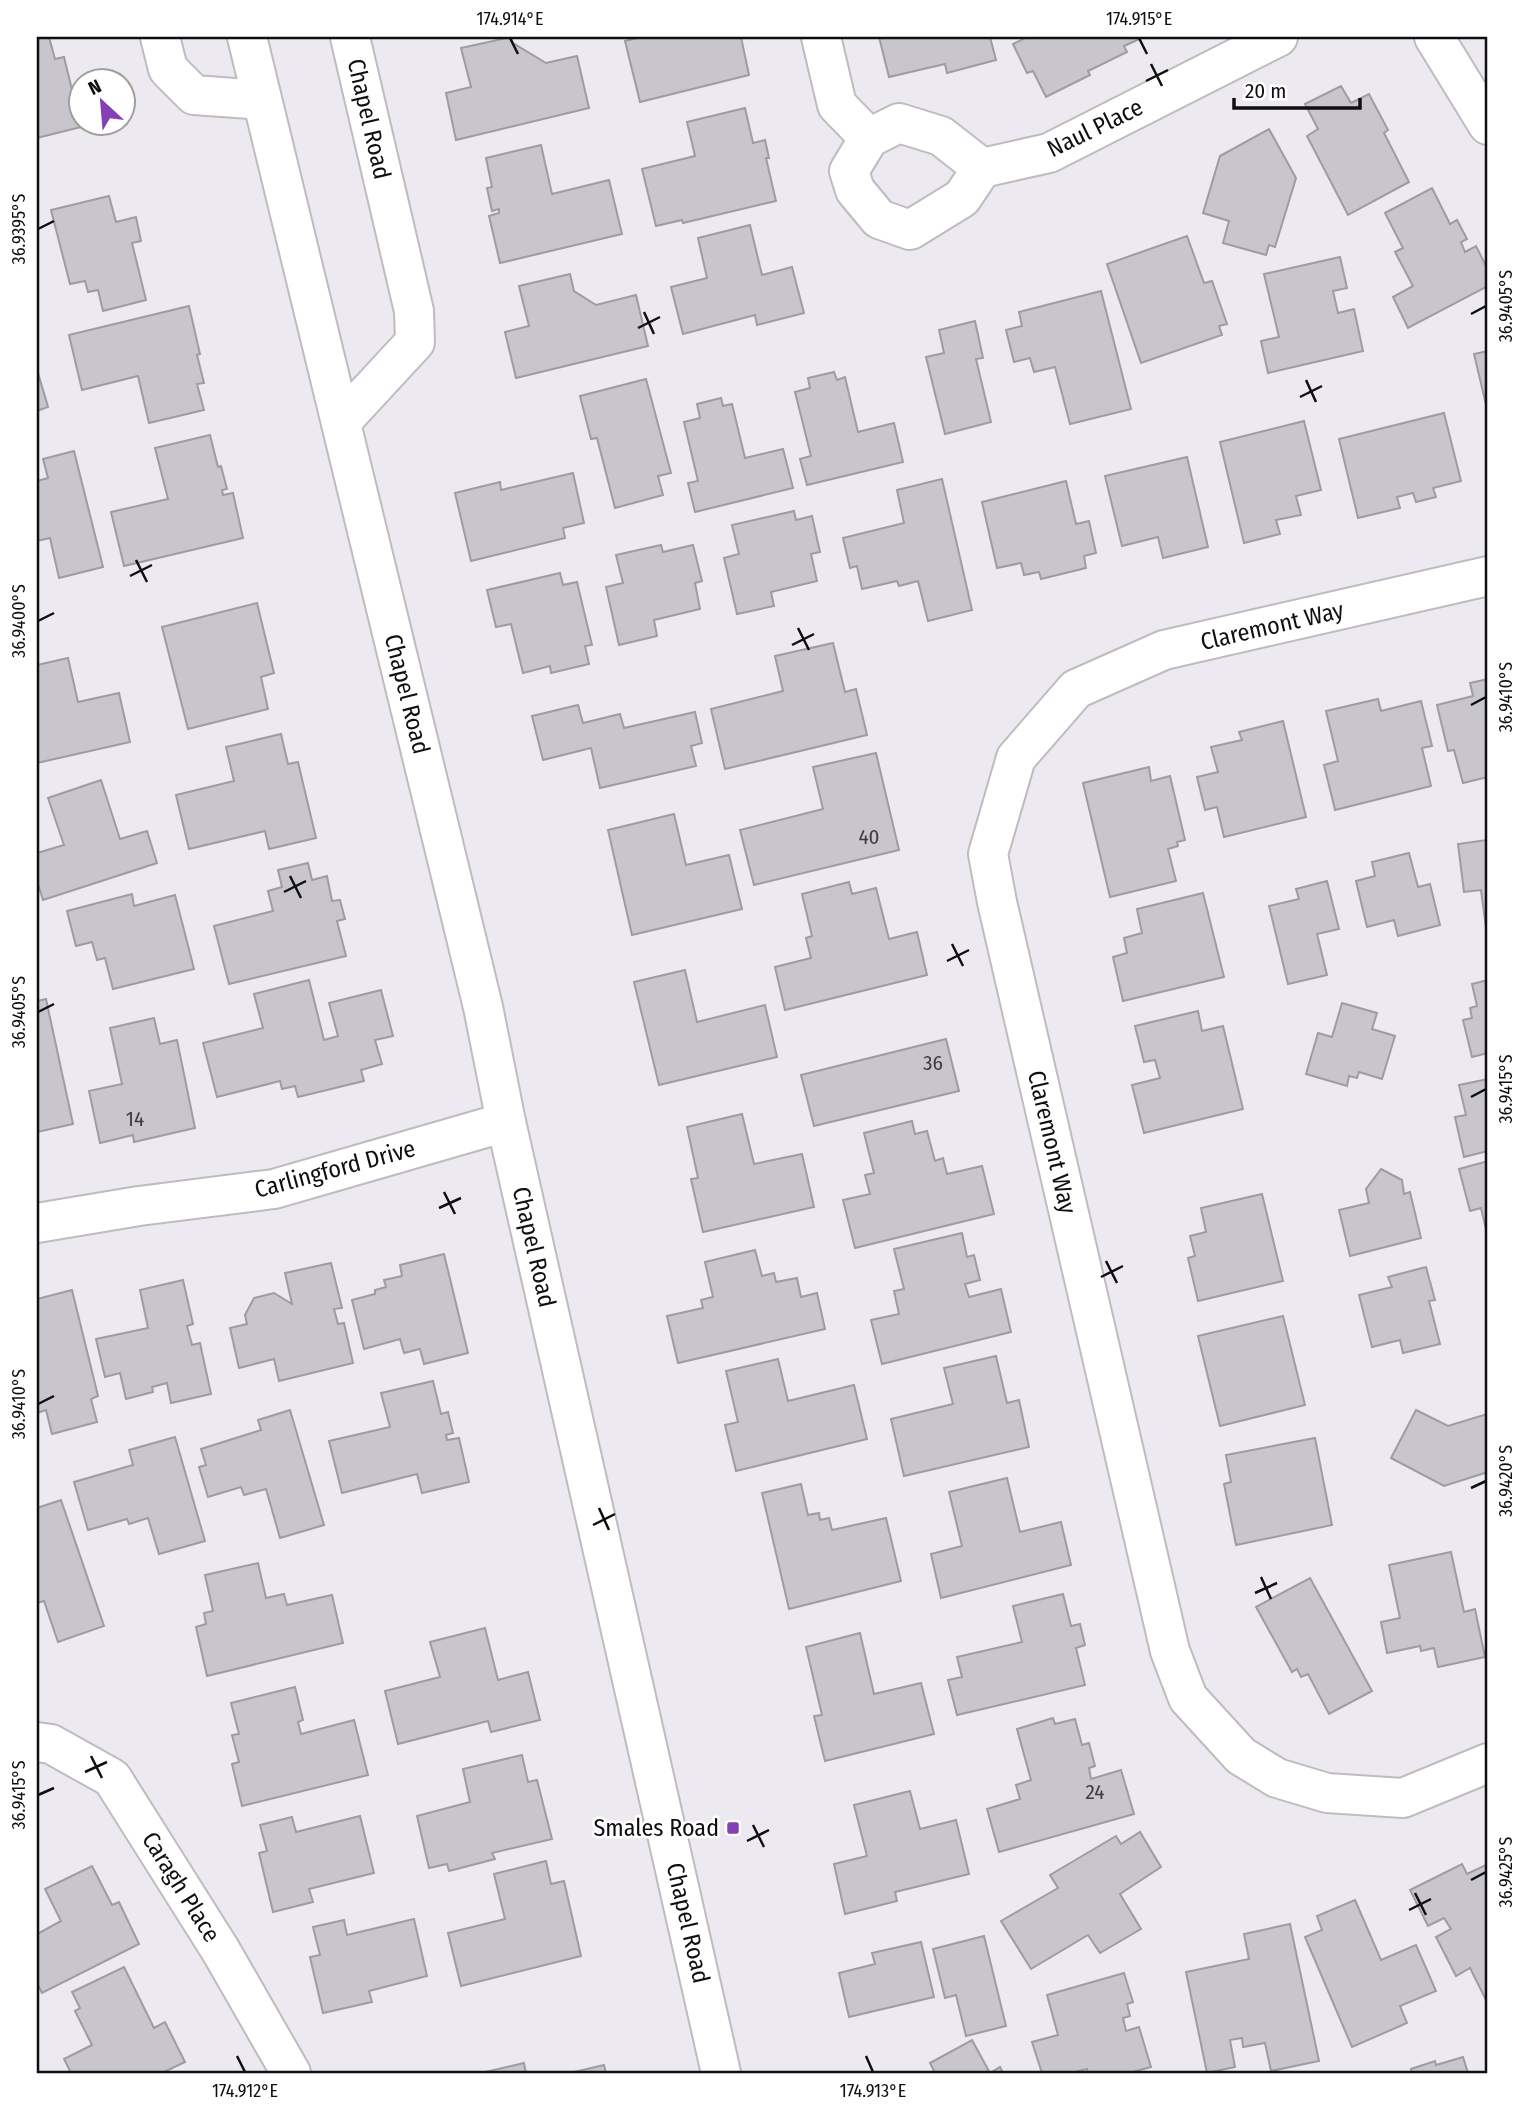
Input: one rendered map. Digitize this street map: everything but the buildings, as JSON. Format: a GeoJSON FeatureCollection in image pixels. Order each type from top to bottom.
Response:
{"type":"FeatureCollection","features":[{"type":"Feature","properties":{"kind":"street"},"geometry":{"type":"LineString","coordinates":[[160,37],[168,69],[194,94],[262,100]]}},
{"type":"Feature","properties":{"kind":"street","name":"Chapel Road"},"geometry":{"type":"LineString","coordinates":[[247,37],[483,1007],[506,1122],[721,2073]]}},
{"type":"Feature","properties":{"kind":"street","name":"Chapel Road"},"geometry":{"type":"LineString","coordinates":[[341,422],[415,342],[414,311],[350,37]]}},
{"type":"Feature","properties":{"kind":"street"},"geometry":{"type":"LineString","coordinates":[[821,37],[837,105],[869,138]]}},
{"type":"Feature","properties":{"kind":"street","name":"Naul Place"},"geometry":{"type":"LineString","coordinates":[[982,167],[1049,153],[1278,37]]}},
{"type":"Feature","properties":{"kind":"street"},"geometry":{"type":"LineString","coordinates":[[1434,37],[1488,125]]}},
{"type":"Feature","properties":{"kind":"street"},"geometry":{"type":"LineString","coordinates":[[899,123],[942,136],[982,167],[962,198],[910,230],[878,219],[855,190],[849,171],[869,138],[899,123]]}},
{"type":"Feature","properties":{"kind":"street","name":"Claremont Way"},"geometry":{"type":"LineString","coordinates":[[1488,576],[1164,650],[1076,689],[1016,758],[988,854],[1170,1651],[1188,1698],[1241,1756],[1277,1778],[1327,1793],[1403,1798],[1488,1763]]}},
{"type":"Feature","properties":{"kind":"street","name":"Carlingford Drive"},"geometry":{"type":"LineString","coordinates":[[37,1223],[139,1206],[274,1189],[506,1122]]}},
{"type":"Feature","properties":{"kind":"street","name":"Caragh Place"},"geometry":{"type":"LineString","coordinates":[[37,1742],[51,1744],[112,1778],[294,2072]]}},
{"type":"Feature","properties":{"kind":"place","name":"Smales Road"},"geometry":{"type":"Point","coordinates":[733,1828]}}]}
